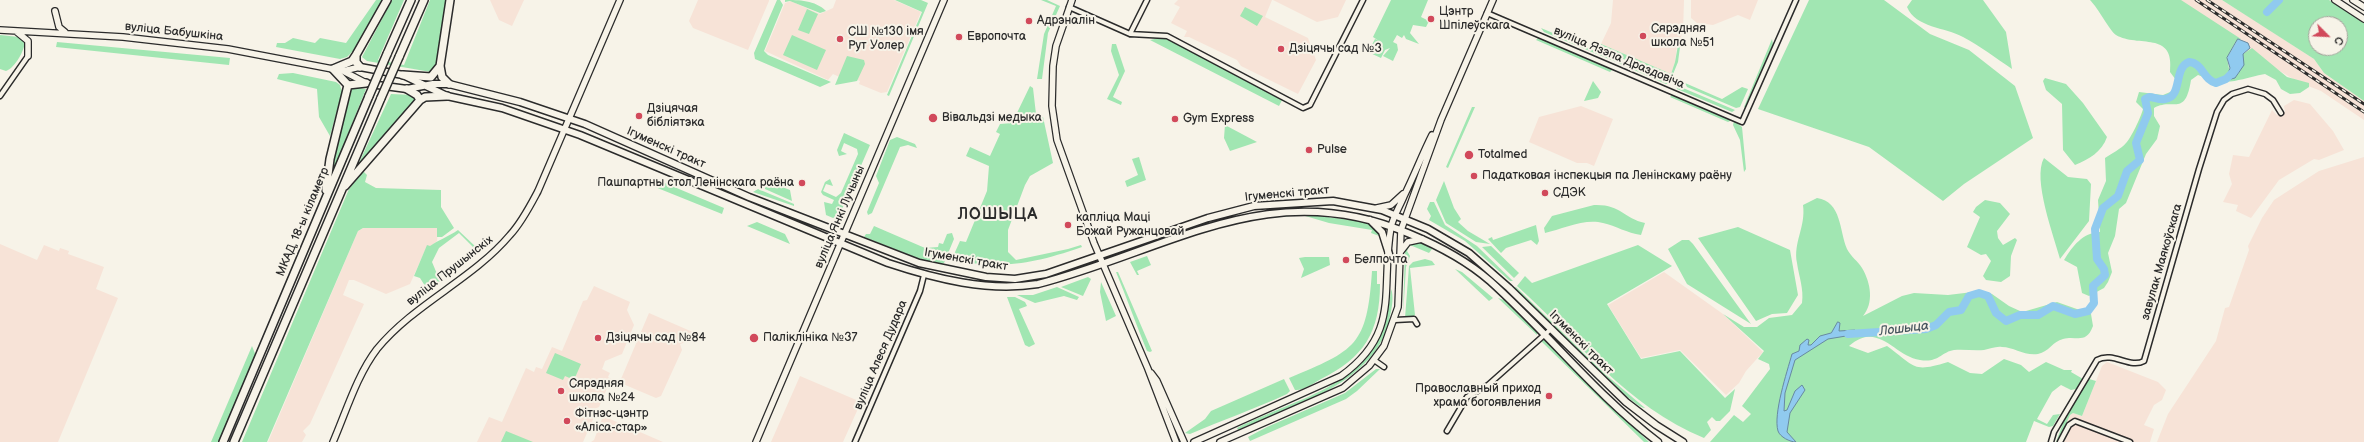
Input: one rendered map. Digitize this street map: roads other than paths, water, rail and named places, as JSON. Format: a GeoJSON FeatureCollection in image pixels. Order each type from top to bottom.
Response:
{"type":"FeatureCollection","features":[{"type":"Feature","properties":{"kind":"highway"},"geometry":{"type":"LineString","coordinates":[[348,85],[333,69],[352,61],[387,0]]}},
{"type":"Feature","properties":{"kind":"highway","name":"МКАД, 18-ы кіламетр"},"geometry":{"type":"LineString","coordinates":[[223,442],[319,213],[411,0]]}},
{"type":"Feature","properties":{"kind":"highway","name":"МКАД, 18-ы кіламетр"},"geometry":{"type":"LineString","coordinates":[[234,442],[340,192],[424,0]]}},
{"type":"Feature","properties":{"kind":"highway"},"geometry":{"type":"LineString","coordinates":[[449,84],[442,77],[440,66],[450,0]]}},
{"type":"Feature","properties":{"kind":"highway"},"geometry":{"type":"LineString","coordinates":[[356,55],[356,62],[360,67]]}},
{"type":"Feature","properties":{"kind":"highway"},"geometry":{"type":"LineString","coordinates":[[403,75],[431,77],[440,66]]}},
{"type":"Feature","properties":{"kind":"highway"},"geometry":{"type":"LineString","coordinates":[[348,85],[366,83]]}},
{"type":"Feature","properties":{"kind":"highway"},"geometry":{"type":"LineString","coordinates":[[319,213],[348,85]]}},
{"type":"Feature","properties":{"kind":"highway"},"geometry":{"type":"LineString","coordinates":[[407,89],[417,95],[420,100]]}},
{"type":"Feature","properties":{"kind":"highway"},"geometry":{"type":"LineString","coordinates":[[340,192],[420,100],[426,97],[447,96]]}},
{"type":"Feature","properties":{"kind":"main road","name":"Ігуменскі тракт"},"geometry":{"type":"LineString","coordinates":[[360,67],[403,75],[423,86],[447,96],[502,108],[564,129],[840,244],[924,275],[987,286],[1028,286],[1049,281],[1234,219],[1296,211],[1334,212],[1367,218],[1401,230],[1448,252],[1489,280],[1624,414],[1658,442]]}},
{"type":"Feature","properties":{"kind":"main road","name":"Ігуменскі тракт"},"geometry":{"type":"LineString","coordinates":[[366,83],[407,89],[449,84],[520,102],[569,118],[749,197],[933,268],[1008,279],[1036,276],[1208,218],[1254,206],[1333,201],[1374,208],[1405,219],[1447,239],[1469,253],[1631,406],[1683,442]]}},
{"type":"Feature","properties":{"kind":"main road"},"geometry":{"type":"LineString","coordinates":[[1367,218],[1382,232],[1389,254]]}},
{"type":"Feature","properties":{"kind":"street","name":"вуліца Прушынскіх"},"geometry":{"type":"LineString","coordinates":[[333,442],[362,375],[377,350],[416,311],[489,256],[511,234],[538,191],[620,0]]}},
{"type":"Feature","properties":{"kind":"street","name":"вуліца Янкі Лучыны"},"geometry":{"type":"LineString","coordinates":[[756,442],[944,0]]}},
{"type":"Feature","properties":{"kind":"street"},"geometry":{"type":"LineString","coordinates":[[1072,0],[1054,60],[1052,113],[1057,140],[1098,256],[1148,369],[1176,442]]}},
{"type":"Feature","properties":{"kind":"street"},"geometry":{"type":"LineString","coordinates":[[1130,34],[1147,0]]}},
{"type":"Feature","properties":{"kind":"street"},"geometry":{"type":"LineString","coordinates":[[1069,7],[1130,34],[1164,34],[1286,100],[1303,108],[1307,108],[1363,0]]}},
{"type":"Feature","properties":{"kind":"street"},"geometry":{"type":"LineString","coordinates":[[1220,442],[1327,396],[1357,378],[1374,360],[1384,346],[1395,320],[1398,307],[1401,230],[1441,120],[1493,0]]}},
{"type":"Feature","properties":{"kind":"street","name":"вуліца Язэпа Драздовіча"},"geometry":{"type":"LineString","coordinates":[[1487,13],[1742,122],[1796,0]]}},
{"type":"Feature","properties":{"kind":"street"},"geometry":{"type":"LineString","coordinates":[[2335,0],[2364,19]]}},
{"type":"Feature","properties":{"kind":"street"},"geometry":{"type":"LineString","coordinates":[[2353,0],[2364,7]]}},
{"type":"Feature","properties":{"kind":"street"},"geometry":{"type":"LineString","coordinates":[[55,11],[58,27],[67,33]]}},
{"type":"Feature","properties":{"kind":"street","name":"вуліца Бабушкіна"},"geometry":{"type":"LineString","coordinates":[[0,30],[123,37],[228,49],[343,71],[366,83]]}},
{"type":"Feature","properties":{"kind":"street"},"geometry":{"type":"LineString","coordinates":[[0,96],[28,56],[28,41],[15,31]]}},
{"type":"Feature","properties":{"kind":"street","name":"вуліца Бабушкіна"},"geometry":{"type":"LineString","coordinates":[[343,71],[360,67]]}},
{"type":"Feature","properties":{"kind":"street","name":"завулак Маякоўскага"},"geometry":{"type":"LineString","coordinates":[[2050,442],[2054,432],[2097,360],[2108,357],[2135,363],[2144,361],[2199,169],[2217,112],[2224,100],[2241,90],[2257,90],[2273,100],[2280,113]]}},
{"type":"Feature","properties":{"kind":"street"},"geometry":{"type":"LineString","coordinates":[[1194,442],[1341,376],[1362,358],[1377,338],[1384,317],[1391,226],[1421,155],[1441,120]]}},
{"type":"Feature","properties":{"kind":"street"},"geometry":{"type":"LineString","coordinates":[[1374,208],[1391,205],[1406,191]]}},
{"type":"Feature","properties":{"kind":"street"},"geometry":{"type":"LineString","coordinates":[[1400,253],[1408,242],[1422,239]]}},
{"type":"Feature","properties":{"kind":"street","name":"вуліца Алеся Дудара"},"geometry":{"type":"LineString","coordinates":[[855,442],[920,291],[924,275]]}},
{"type":"Feature","properties":{"kind":"street"},"geometry":{"type":"LineString","coordinates":[[1395,320],[1414,319],[1417,324]]}},
{"type":"Feature","properties":{"kind":"street"},"geometry":{"type":"LineString","coordinates":[[1447,431],[1467,398],[1488,385],[1550,329]]}},
{"type":"Feature","properties":{"kind":"street"},"geometry":{"type":"LineString","coordinates":[[1374,360],[1384,367]]}},
{"type":"Feature","properties":{"kind":"street"},"geometry":{"type":"LineString","coordinates":[[1148,369],[1157,381],[1184,442]]}},
{"type":"Feature","properties":{"kind":"street"},"geometry":{"type":"LineString","coordinates":[[2060,442],[2069,425],[2075,421],[2130,442]]}},
{"type":"Feature","properties":{"kind":"water"},"geometry":{"type":"Polygon","coordinates":[[[2238,39],[2248,43],[2250,48],[2243,54],[2244,65],[2235,78],[2231,79],[2228,74],[2230,68],[2227,58],[2238,39]]]}},
{"type":"Feature","properties":{"kind":"water"},"geometry":{"type":"Polygon","coordinates":[[[1838,322],[1840,323],[1839,331],[1855,330],[1858,334],[1828,339],[1795,360],[1785,393],[1784,411],[1787,410],[1795,391],[1802,385],[1805,390],[1790,413],[1787,432],[1796,442],[1788,440],[1778,431],[1777,414],[1781,393],[1792,354],[1799,351],[1800,345],[1807,339],[1809,340],[1808,345],[1811,345],[1820,336],[1831,333],[1838,322]]]}},
{"type":"Feature","properties":{"kind":"waterway","name":"Лошыца"},"geometry":{"type":"LineString","coordinates":[[2267,12],[2279,0]]}},
{"type":"Feature","properties":{"kind":"waterway","name":"Лошыца"},"geometry":{"type":"LineString","coordinates":[[1848,334],[1926,329],[1936,325],[1949,312],[1961,310],[1969,296],[1979,293],[1988,296],[1996,313],[2006,321],[2020,315],[2038,315],[2053,306],[2075,314],[2088,311],[2094,303],[2093,286],[2105,275],[2104,269],[2097,259],[2095,229],[2103,208],[2118,196],[2127,171],[2140,160],[2136,143],[2148,113],[2145,99],[2149,97],[2163,99],[2171,97],[2176,88],[2181,70],[2184,65],[2189,62],[2197,65],[2208,79],[2216,83],[2226,79],[2235,70]]}},
{"type":"Feature","properties":{"kind":"railway"},"geometry":{"type":"LineString","coordinates":[[2196,0],[2364,112]]}},
{"type":"Feature","properties":{"kind":"railway"},"geometry":{"type":"LineString","coordinates":[[2207,0],[2364,104]]}},
{"type":"Feature","properties":{"kind":"place","name":"Цэнтр Шпілеўскага"},"geometry":{"type":"Point","coordinates":[1431,19]}},
{"type":"Feature","properties":{"kind":"place","name":"Адрэналін"},"geometry":{"type":"Point","coordinates":[1029,21]}},
{"type":"Feature","properties":{"kind":"place","name":"Сярэдняя школа №51"},"geometry":{"type":"Point","coordinates":[1643,36]}},
{"type":"Feature","properties":{"kind":"place","name":"Европочта"},"geometry":{"type":"Point","coordinates":[959,37]}},
{"type":"Feature","properties":{"kind":"place","name":"СШ №130 імя Рут Уолер"},"geometry":{"type":"Point","coordinates":[840,39]}},
{"type":"Feature","properties":{"kind":"place","name":"Дзіцячы сад №3"},"geometry":{"type":"Point","coordinates":[1281,49]}},
{"type":"Feature","properties":{"kind":"place","name":"Дзіцячая бібліятэка"},"geometry":{"type":"Point","coordinates":[639,116]}},
{"type":"Feature","properties":{"kind":"place","name":"Вівальдзі медыка"},"geometry":{"type":"Point","coordinates":[933,118]}},
{"type":"Feature","properties":{"kind":"place","name":"Gym Express"},"geometry":{"type":"Point","coordinates":[1175,119]}},
{"type":"Feature","properties":{"kind":"place","name":"Pulse"},"geometry":{"type":"Point","coordinates":[1309,150]}},
{"type":"Feature","properties":{"kind":"place","name":"Totalmed"},"geometry":{"type":"Point","coordinates":[1469,155]}},
{"type":"Feature","properties":{"kind":"place","name":"Падатковая інспекцыя па Ленінскаму раёну"},"geometry":{"type":"Point","coordinates":[1474,176]}},
{"type":"Feature","properties":{"kind":"place","name":"Пашпартны стол Ленінскага раёна"},"geometry":{"type":"Point","coordinates":[802,183]}},
{"type":"Feature","properties":{"kind":"place","name":"СДЭК"},"geometry":{"type":"Point","coordinates":[1545,193]}},
{"type":"Feature","properties":{"kind":"place","name":"капліца Маці Божай Ружанцовай"},"geometry":{"type":"Point","coordinates":[1068,225]}},
{"type":"Feature","properties":{"kind":"place","name":"Белпочта"},"geometry":{"type":"Point","coordinates":[1346,260]}},
{"type":"Feature","properties":{"kind":"place","name":"Дзіцячы сад №84"},"geometry":{"type":"Point","coordinates":[598,338]}},
{"type":"Feature","properties":{"kind":"place","name":"Паліклініка №37"},"geometry":{"type":"Point","coordinates":[754,338]}},
{"type":"Feature","properties":{"kind":"place","name":"Сярэдняя школа №24"},"geometry":{"type":"Point","coordinates":[561,391]}},
{"type":"Feature","properties":{"kind":"place","name":"Православный приход храма богоявления"},"geometry":{"type":"Point","coordinates":[1549,396]}},
{"type":"Feature","properties":{"kind":"place","name":"Фітнэс-цэнтр «Аліса-стар»"},"geometry":{"type":"Point","coordinates":[567,421]}},
{"type":"Feature","properties":{"kind":"district","name":"ЛОШЫЦА"},"geometry":{"type":"Point","coordinates":[998,215]}}]}
